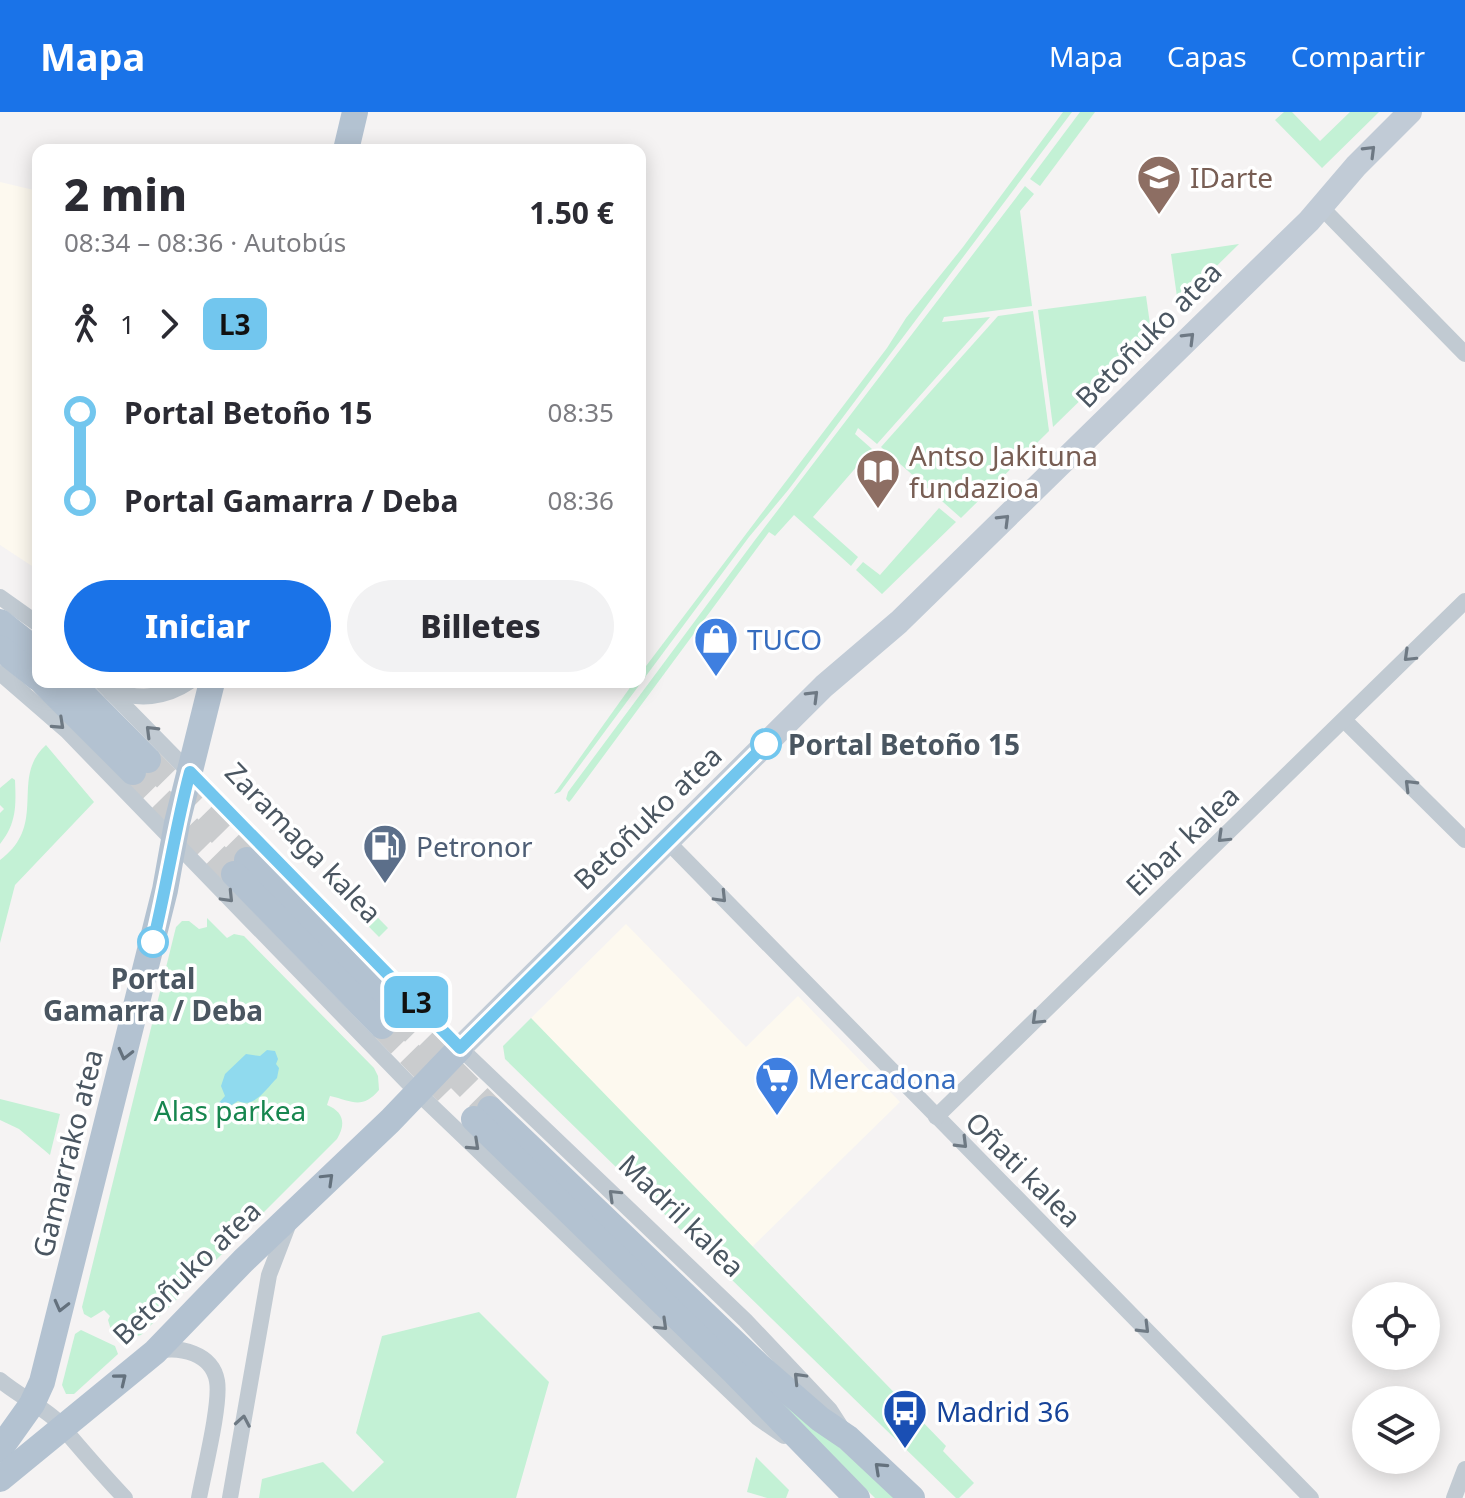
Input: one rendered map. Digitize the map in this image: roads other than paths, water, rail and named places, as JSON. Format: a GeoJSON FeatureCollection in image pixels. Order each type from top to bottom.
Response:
{"type":"FeatureCollection","features":[{"type":"Feature","properties":{"kind":"main road"},"geometry":{"type":"LineString","coordinates":[[347,144],[355,112]]}},
{"type":"Feature","properties":{"kind":"main road","name":"Betoñuko atea"},"geometry":{"type":"LineString","coordinates":[[0,1479],[155,1352],[824,686],[899,622],[1322,208],[1356,166],[1410,112]]}},
{"type":"Feature","properties":{"kind":"main road"},"geometry":{"type":"LineString","coordinates":[[0,622],[32,647]]}},
{"type":"Feature","properties":{"kind":"main road"},"geometry":{"type":"LineString","coordinates":[[0,648],[32,673]]}},
{"type":"Feature","properties":{"kind":"main road"},"geometry":{"type":"LineString","coordinates":[[50,688],[141,766],[76,688]]}},
{"type":"Feature","properties":{"kind":"main road","name":"Gamarrako atea"},"geometry":{"type":"LineString","coordinates":[[0,1449],[32,1404],[45,1369],[163,902],[211,688]]}},
{"type":"Feature","properties":{"kind":"main road","name":"Zaramaga kalea"},"geometry":{"type":"LineString","coordinates":[[241,867],[389,1020]]}},
{"type":"Feature","properties":{"kind":"main road","name":"Madril kalea"},"geometry":{"type":"LineString","coordinates":[[857,1498],[482,1114],[758,1365],[820,1419],[848,1438],[912,1498]]}},
{"type":"Feature","properties":{"kind":"street"},"geometry":{"type":"LineString","coordinates":[[1322,208],[1465,354]]}},
{"type":"Feature","properties":{"kind":"street"},"geometry":{"type":"LineString","coordinates":[[0,597],[32,620]]}},
{"type":"Feature","properties":{"kind":"street","name":"Eibar kalea"},"geometry":{"type":"LineString","coordinates":[[936,1117],[1465,601]]}},
{"type":"Feature","properties":{"kind":"street"},"geometry":{"type":"LineString","coordinates":[[0,673],[67,731],[417,1092]]}},
{"type":"Feature","properties":{"kind":"street","name":"Zaramaga kalea"},"geometry":{"type":"LineString","coordinates":[[107,688],[460,1048]]}},
{"type":"Feature","properties":{"kind":"street"},"geometry":{"type":"LineString","coordinates":[[110,688],[147,698],[178,688]]}},
{"type":"Feature","properties":{"kind":"street"},"geometry":{"type":"LineString","coordinates":[[1344,720],[1465,840]]}},
{"type":"Feature","properties":{"kind":"street","name":"Oñati kalea"},"geometry":{"type":"LineString","coordinates":[[667,841],[1311,1498]]}},
{"type":"Feature","properties":{"kind":"street","name":"Madril kalea"},"geometry":{"type":"LineString","coordinates":[[460,1048],[745,1320],[830,1410],[848,1438]]}},
{"type":"Feature","properties":{"kind":"street","name":"Madril kalea"},"geometry":{"type":"LineString","coordinates":[[417,1092],[758,1418],[817,1459]]}},
{"type":"Feature","properties":{"kind":"street"},"geometry":{"type":"LineString","coordinates":[[230,1498],[269,1275],[294,1211]]}},
{"type":"Feature","properties":{"kind":"street"},"geometry":{"type":"LineString","coordinates":[[155,1352],[168,1349],[190,1352],[203,1358],[217,1379],[199,1498]]}},
{"type":"Feature","properties":{"kind":"street"},"geometry":{"type":"LineString","coordinates":[[0,1380],[57,1421],[125,1498]]}},
{"type":"Feature","properties":{"kind":"street"},"geometry":{"type":"LineString","coordinates":[[1454,1498],[1465,1469]]}},
{"type":"Feature","properties":{"kind":"water"},"geometry":{"type":"Polygon","coordinates":[[[267,1050],[275,1051],[279,1068],[277,1078],[269,1087],[249,1102],[238,1101],[227,1108],[217,1105],[225,1096],[221,1086],[225,1074],[246,1054],[260,1056],[267,1050]]]}},
{"type":"Feature","properties":{"kind":"tunnel"},"geometry":{"type":"LineString","coordinates":[[148,760],[247,860]]}},
{"type":"Feature","properties":{"kind":"tunnel"},"geometry":{"type":"LineString","coordinates":[[133,772],[234,874]]}},
{"type":"Feature","properties":{"kind":"tunnel"},"geometry":{"type":"LineString","coordinates":[[396,1014],[490,1109]]}},
{"type":"Feature","properties":{"kind":"tunnel"},"geometry":{"type":"LineString","coordinates":[[382,1026],[447,1092]]}},
{"type":"Feature","properties":{"kind":"place","name":"IDarte"},"geometry":{"type":"Point","coordinates":[1159,216]}},
{"type":"Feature","properties":{"kind":"place","name":"Antso Jakituna fundazioa"},"geometry":{"type":"Point","coordinates":[878,510]}},
{"type":"Feature","properties":{"kind":"place","name":"TUCO"},"geometry":{"type":"Point","coordinates":[716,678]}},
{"type":"Feature","properties":{"kind":"place","name":"Portal Betoño 15"},"geometry":{"type":"Point","coordinates":[766,744]}},
{"type":"Feature","properties":{"kind":"place","name":"Petronor"},"geometry":{"type":"Point","coordinates":[385,885]}},
{"type":"Feature","properties":{"kind":"place","name":"Portal Gamarra / Deba"},"geometry":{"type":"Point","coordinates":[153,942]}},
{"type":"Feature","properties":{"kind":"place","name":"Mercadona"},"geometry":{"type":"Point","coordinates":[777,1117]}},
{"type":"Feature","properties":{"kind":"place","name":"Madrid 36"},"geometry":{"type":"Point","coordinates":[905,1450]}},
{"type":"Feature","properties":{"kind":"park label","name":"Alas parkea"},"geometry":{"type":"Point","coordinates":[230,1110]}}]}
